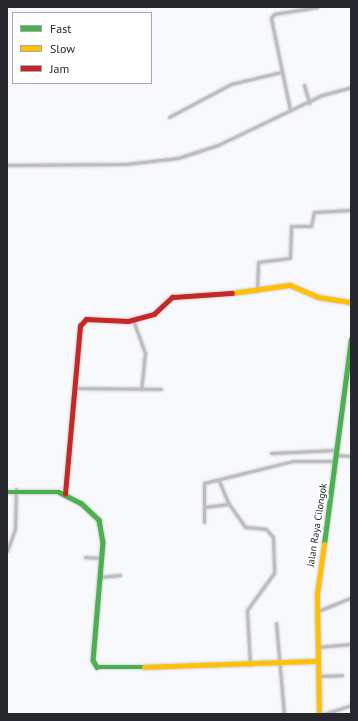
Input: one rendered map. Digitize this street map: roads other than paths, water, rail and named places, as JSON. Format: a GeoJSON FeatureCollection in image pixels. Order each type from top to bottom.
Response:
{"type":"FeatureCollection","features":[{"type":"Feature","properties":{"kind":"main road"},"geometry":{"type":"LineString","coordinates":[[65,494],[76,388],[80,326],[86,319],[134,320],[154,314],[172,297],[257,291],[290,285],[318,297],[351,302]]}},
{"type":"Feature","properties":{"kind":"main road","name":"Jalan Raya Cilongok"},"geometry":{"type":"LineString","coordinates":[[319,714],[316,611],[338,452],[351,340]]}},
{"type":"Feature","properties":{"kind":"main road"},"geometry":{"type":"LineString","coordinates":[[7,492],[16,489],[65,494],[100,520],[103,533],[99,558],[93,660],[96,667],[250,666],[317,661]]}},
{"type":"Feature","properties":{"kind":"street"},"geometry":{"type":"LineString","coordinates":[[290,110],[271,18],[274,14],[317,7]]}},
{"type":"Feature","properties":{"kind":"street"},"geometry":{"type":"LineString","coordinates":[[168,117],[231,84],[281,72]]}},
{"type":"Feature","properties":{"kind":"street"},"geometry":{"type":"LineString","coordinates":[[304,85],[309,103]]}},
{"type":"Feature","properties":{"kind":"street"},"geometry":{"type":"LineString","coordinates":[[7,165],[165,161],[218,145],[290,110],[309,103],[322,95],[351,87]]}},
{"type":"Feature","properties":{"kind":"street"},"geometry":{"type":"LineString","coordinates":[[257,291],[258,262],[290,258],[291,226],[310,226],[314,212],[351,210]]}},
{"type":"Feature","properties":{"kind":"street"},"geometry":{"type":"LineString","coordinates":[[134,320],[145,353],[140,389]]}},
{"type":"Feature","properties":{"kind":"street"},"geometry":{"type":"LineString","coordinates":[[76,388],[161,389]]}},
{"type":"Feature","properties":{"kind":"street"},"geometry":{"type":"LineString","coordinates":[[270,452],[338,452],[351,456]]}},
{"type":"Feature","properties":{"kind":"street"},"geometry":{"type":"LineString","coordinates":[[204,522],[203,484],[293,462],[336,461]]}},
{"type":"Feature","properties":{"kind":"street"},"geometry":{"type":"LineString","coordinates":[[219,481],[229,504],[246,528],[269,530],[275,548],[274,573],[247,610],[250,666]]}},
{"type":"Feature","properties":{"kind":"street"},"geometry":{"type":"LineString","coordinates":[[7,551],[15,529],[16,489]]}},
{"type":"Feature","properties":{"kind":"street"},"geometry":{"type":"LineString","coordinates":[[204,507],[229,504]]}},
{"type":"Feature","properties":{"kind":"street"},"geometry":{"type":"LineString","coordinates":[[85,558],[99,558]]}},
{"type":"Feature","properties":{"kind":"street"},"geometry":{"type":"LineString","coordinates":[[98,577],[120,575]]}},
{"type":"Feature","properties":{"kind":"street"},"geometry":{"type":"LineString","coordinates":[[316,611],[351,598]]}},
{"type":"Feature","properties":{"kind":"street"},"geometry":{"type":"LineString","coordinates":[[276,623],[284,714]]}},
{"type":"Feature","properties":{"kind":"street"},"geometry":{"type":"LineString","coordinates":[[316,647],[351,644]]}},
{"type":"Feature","properties":{"kind":"street"},"geometry":{"type":"LineString","coordinates":[[318,676],[342,675]]}},
{"type":"Feature","properties":{"kind":"street"},"geometry":{"type":"LineString","coordinates":[[324,714],[351,704]]}}]}
